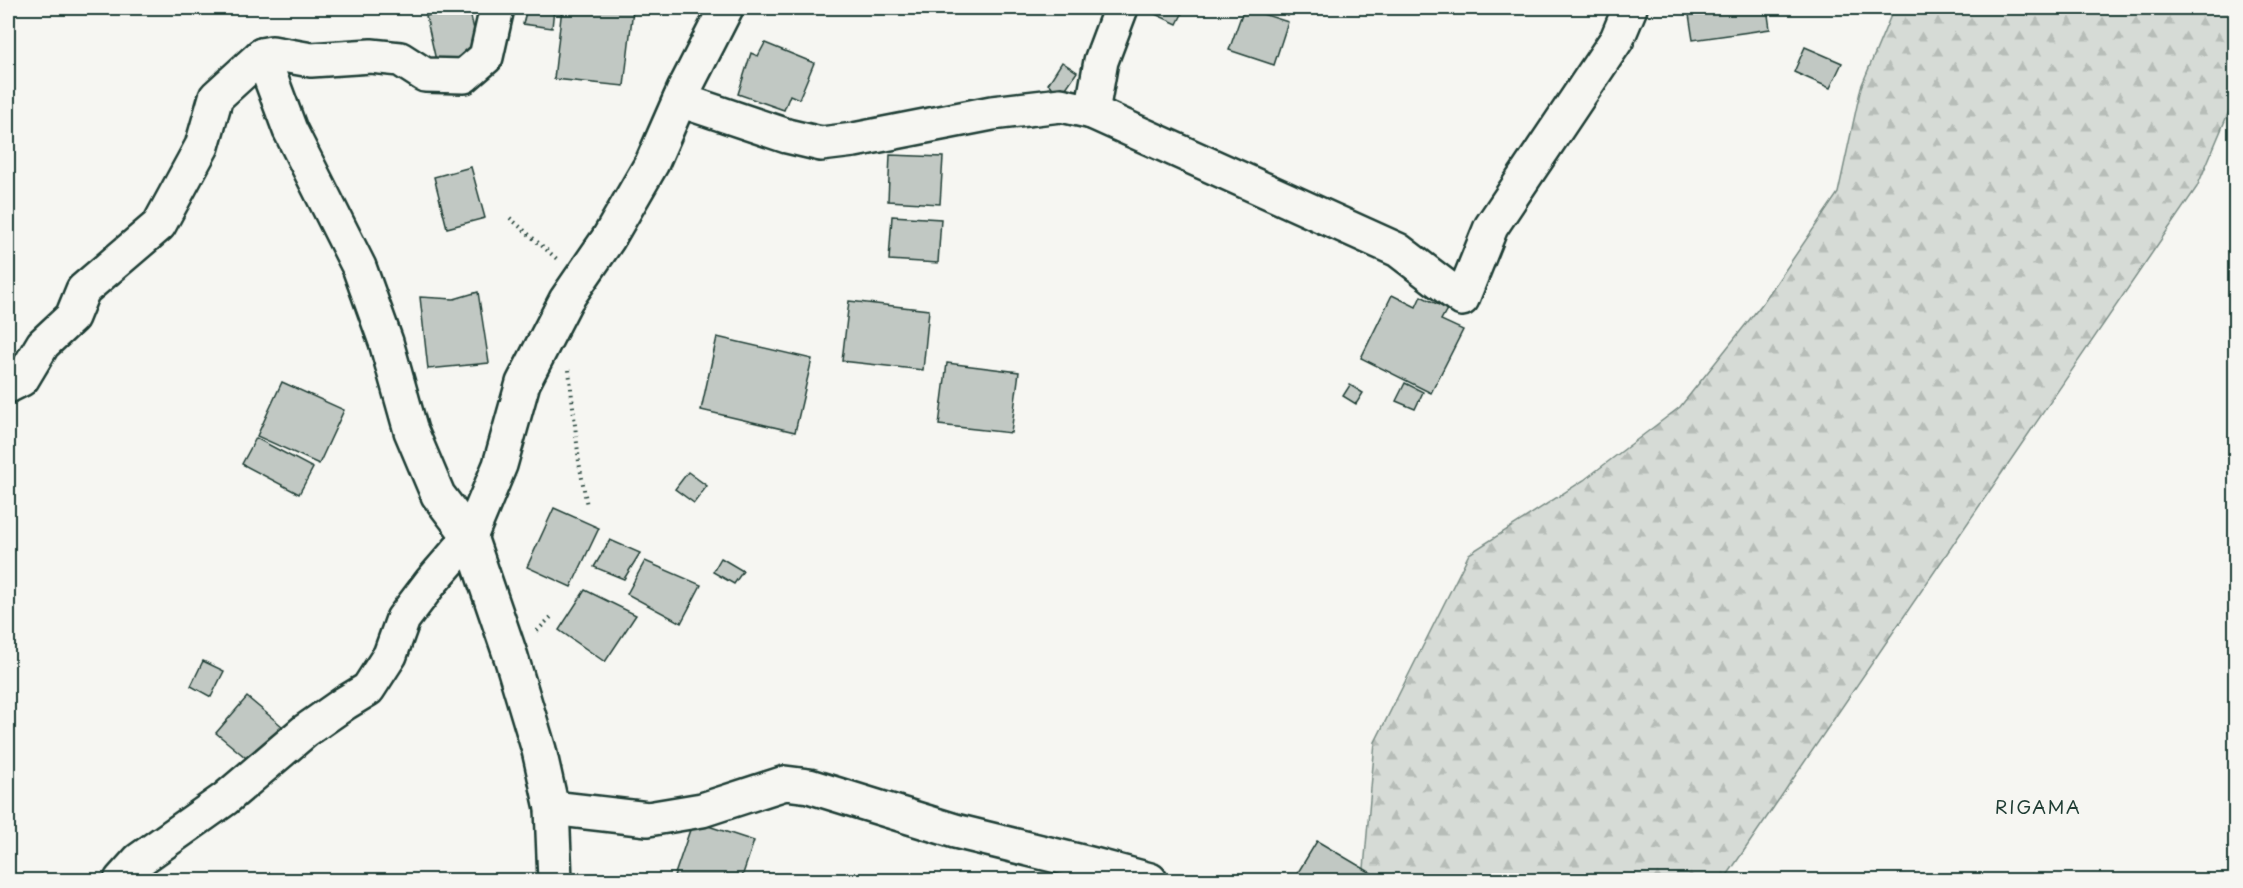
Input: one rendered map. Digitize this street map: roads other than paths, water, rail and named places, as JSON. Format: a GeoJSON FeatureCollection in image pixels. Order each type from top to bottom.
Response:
{"type":"FeatureCollection","features":[{"type":"Feature","properties":{"kind":"street"},"geometry":{"type":"LineString","coordinates":[[8,386],[22,379],[43,344],[72,317],[83,290],[159,225],[202,146],[216,97],[262,55],[272,53],[311,60],[370,56],[400,59],[425,75],[464,76],[486,57],[497,8]]}},
{"type":"Feature","properties":{"kind":"street"},"geometry":{"type":"LineString","coordinates":[[122,880],[139,860],[225,798],[305,731],[368,689],[390,655],[403,620],[431,582],[470,537],[500,465],[523,383],[566,300],[608,239],[652,163],[680,100],[726,8]]}},
{"type":"Feature","properties":{"kind":"street"},"geometry":{"type":"LineString","coordinates":[[1092,112],[1101,61],[1121,8]]}},
{"type":"Feature","properties":{"kind":"street"},"geometry":{"type":"LineString","coordinates":[[680,100],[787,136],[821,144],[854,140],[992,112],[1061,105],[1092,112],[1398,250],[1462,299],[1491,227],[1617,39],[1630,8]]}},
{"type":"Feature","properties":{"kind":"street"},"geometry":{"type":"LineString","coordinates":[[262,55],[290,130],[359,267],[386,342],[411,430],[438,495],[470,537],[511,657],[539,750],[552,808],[555,880]]}},
{"type":"Feature","properties":{"kind":"street"},"geometry":{"type":"LineString","coordinates":[[552,808],[648,819],[702,810],[785,783],[809,786],[955,831],[1150,880]]}},
{"type":"Feature","properties":{"kind":"district","name":"RIGAMA"},"geometry":{"type":"Point","coordinates":[2038,806]}}]}
